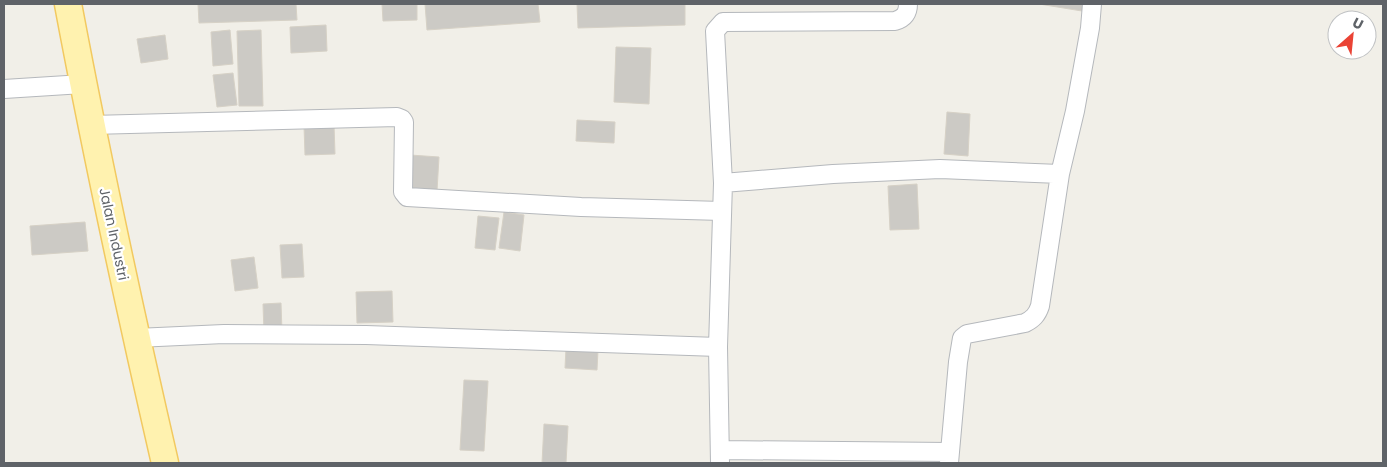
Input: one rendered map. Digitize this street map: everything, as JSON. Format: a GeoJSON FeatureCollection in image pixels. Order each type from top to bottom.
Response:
{"type":"FeatureCollection","features":[{"type":"Feature","properties":{"kind":"main road","name":"Jalan Industri"},"geometry":{"type":"LineString","coordinates":[[68,4],[91,125],[136,338],[165,463]]}},
{"type":"Feature","properties":{"kind":"street"},"geometry":{"type":"LineString","coordinates":[[908,4],[906,15],[902,19],[895,21],[724,22],[715,31],[723,182],[718,347],[720,457],[950,458],[962,338],[967,334],[1031,320],[1037,314],[1040,306],[1060,174],[1075,111],[1090,28],[1092,4]]}},
{"type":"Feature","properties":{"kind":"street"},"geometry":{"type":"LineString","coordinates":[[4,89],[83,84]]}},
{"type":"Feature","properties":{"kind":"street"},"geometry":{"type":"LineString","coordinates":[[91,125],[398,117],[404,122],[403,192],[407,197],[581,207],[722,211]]}},
{"type":"Feature","properties":{"kind":"street"},"geometry":{"type":"LineString","coordinates":[[723,182],[940,169],[1060,174]]}},
{"type":"Feature","properties":{"kind":"street"},"geometry":{"type":"LineString","coordinates":[[136,338],[224,334],[366,335],[718,347]]}},
{"type":"Feature","properties":{"kind":"building"},"geometry":{"type":"Polygon","coordinates":[[[198,4],[296,4],[297,20],[199,23],[198,4]]]}},
{"type":"Feature","properties":{"kind":"building"},"geometry":{"type":"Polygon","coordinates":[[[382,4],[417,4],[417,20],[383,21],[382,4]]]}},
{"type":"Feature","properties":{"kind":"building"},"geometry":{"type":"Polygon","coordinates":[[[425,4],[538,4],[540,22],[427,30],[425,4]]]}},
{"type":"Feature","properties":{"kind":"building"},"geometry":{"type":"Polygon","coordinates":[[[577,4],[685,4],[685,25],[578,28],[577,4]]]}},
{"type":"Feature","properties":{"kind":"building"},"geometry":{"type":"Polygon","coordinates":[[[1039,4],[1083,4],[1082,11],[1039,4]]]}},
{"type":"Feature","properties":{"kind":"building"},"geometry":{"type":"Polygon","coordinates":[[[326,25],[327,51],[291,53],[290,27],[326,25]]]}},
{"type":"Feature","properties":{"kind":"building"},"geometry":{"type":"Polygon","coordinates":[[[230,30],[233,64],[213,66],[211,32],[230,30]]]}},
{"type":"Feature","properties":{"kind":"building"},"geometry":{"type":"Polygon","coordinates":[[[261,30],[263,106],[239,106],[237,31],[261,30]]]}},
{"type":"Feature","properties":{"kind":"building"},"geometry":{"type":"Polygon","coordinates":[[[165,35],[168,59],[141,63],[137,39],[165,35]]]}},
{"type":"Feature","properties":{"kind":"building"},"geometry":{"type":"Polygon","coordinates":[[[616,47],[651,48],[649,104],[614,102],[616,47]]]}},
{"type":"Feature","properties":{"kind":"building"},"geometry":{"type":"Polygon","coordinates":[[[233,73],[237,105],[217,107],[213,75],[233,73]]]}},
{"type":"Feature","properties":{"kind":"building"},"geometry":{"type":"Polygon","coordinates":[[[947,112],[970,114],[968,156],[944,154],[947,112]]]}},
{"type":"Feature","properties":{"kind":"building"},"geometry":{"type":"Polygon","coordinates":[[[577,120],[615,122],[614,143],[576,141],[577,120]]]}},
{"type":"Feature","properties":{"kind":"building"},"geometry":{"type":"Polygon","coordinates":[[[334,125],[335,154],[305,155],[304,126],[334,125]]]}},
{"type":"Feature","properties":{"kind":"building"},"geometry":{"type":"Polygon","coordinates":[[[410,155],[439,157],[437,191],[408,189],[410,155]]]}},
{"type":"Feature","properties":{"kind":"building"},"geometry":{"type":"Polygon","coordinates":[[[917,184],[919,229],[890,230],[888,186],[917,184]]]}},
{"type":"Feature","properties":{"kind":"building"},"geometry":{"type":"Polygon","coordinates":[[[504,212],[524,215],[520,251],[499,248],[504,212]]]}},
{"type":"Feature","properties":{"kind":"building"},"geometry":{"type":"Polygon","coordinates":[[[478,216],[499,218],[495,250],[475,248],[478,216]]]}},
{"type":"Feature","properties":{"kind":"building"},"geometry":{"type":"Polygon","coordinates":[[[85,222],[88,251],[32,255],[30,226],[85,222]]]}},
{"type":"Feature","properties":{"kind":"building"},"geometry":{"type":"Polygon","coordinates":[[[302,244],[304,277],[282,278],[280,245],[302,244]]]}},
{"type":"Feature","properties":{"kind":"building"},"geometry":{"type":"Polygon","coordinates":[[[254,257],[258,288],[235,291],[231,260],[254,257]]]}},
{"type":"Feature","properties":{"kind":"building"},"geometry":{"type":"Polygon","coordinates":[[[392,291],[393,322],[357,323],[356,292],[392,291]]]}},
{"type":"Feature","properties":{"kind":"building"},"geometry":{"type":"Polygon","coordinates":[[[281,303],[282,332],[264,333],[263,304],[281,303]]]}},
{"type":"Feature","properties":{"kind":"building"},"geometry":{"type":"Polygon","coordinates":[[[566,348],[598,350],[597,370],[565,368],[566,348]]]}},
{"type":"Feature","properties":{"kind":"building"},"geometry":{"type":"Polygon","coordinates":[[[464,380],[488,381],[484,451],[460,450],[464,380]]]}},
{"type":"Feature","properties":{"kind":"building"},"geometry":{"type":"Polygon","coordinates":[[[544,424],[568,426],[566,463],[542,463],[544,424]]]}}]}
